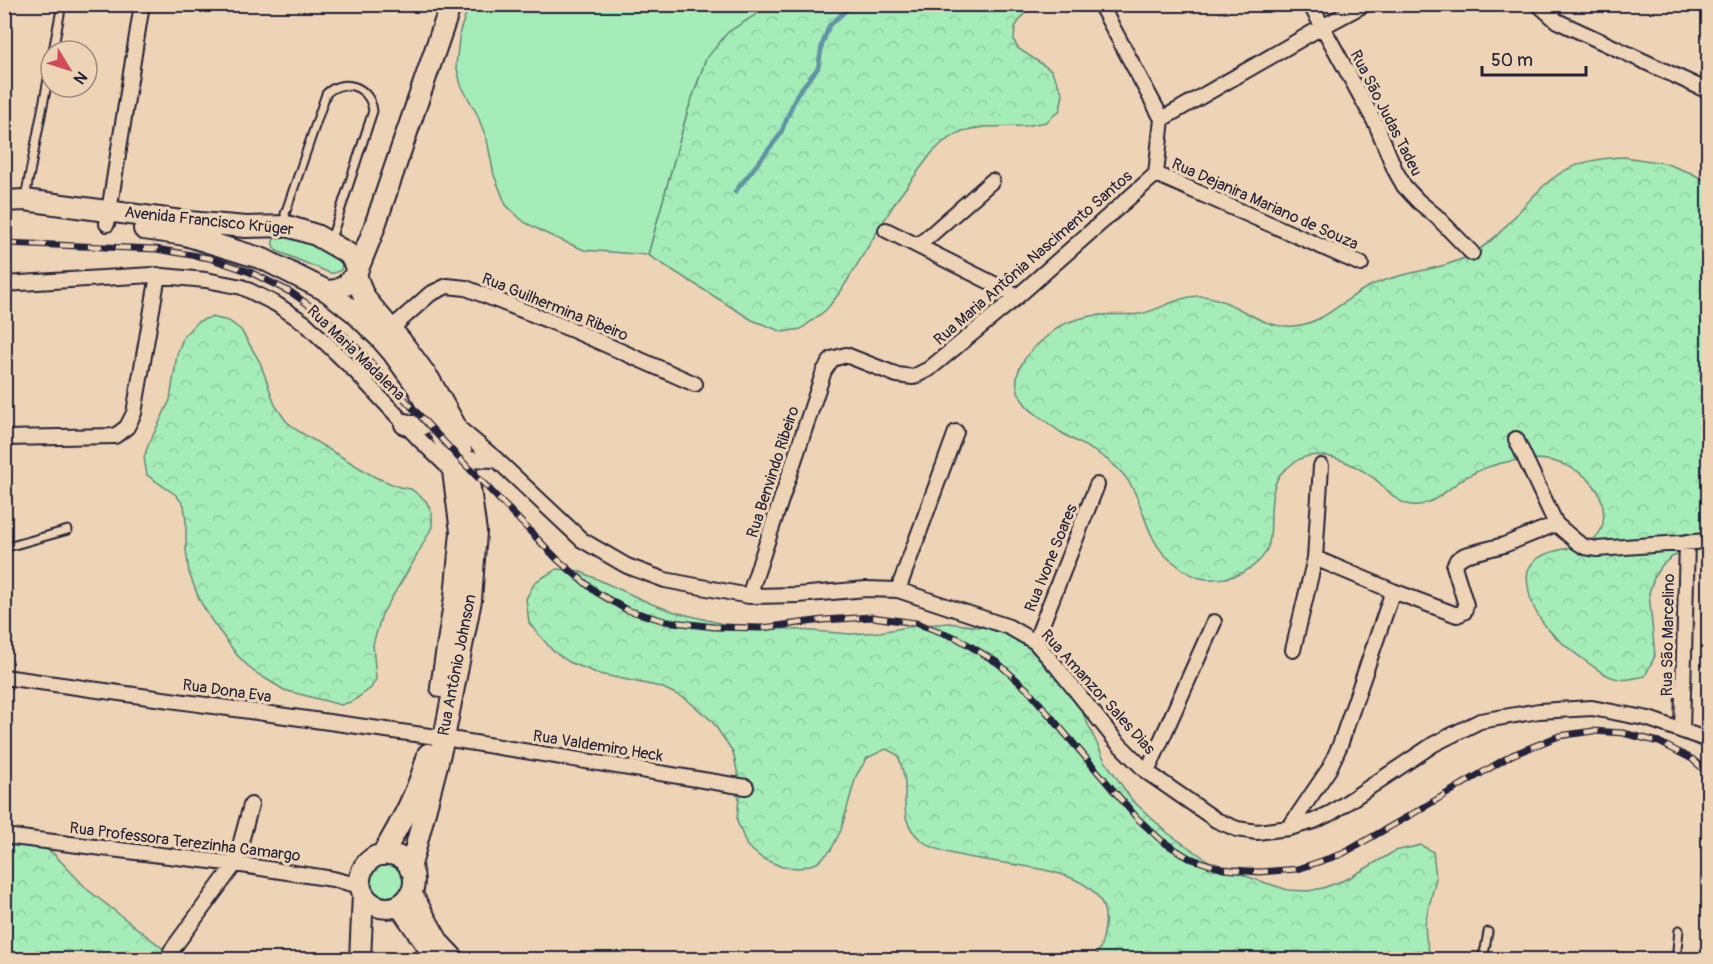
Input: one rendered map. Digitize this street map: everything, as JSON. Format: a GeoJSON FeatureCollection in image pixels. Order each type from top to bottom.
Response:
{"type":"FeatureCollection","features":[{"type":"Feature","properties":{"kind":"main road"},"geometry":{"type":"LineString","coordinates":[[327,291],[337,290],[346,285],[356,274],[372,234],[451,4]]}},
{"type":"Feature","properties":{"kind":"main road","name":"Avenida Francisco Krüger"},"geometry":{"type":"LineString","coordinates":[[4,203],[25,200],[185,236],[263,259],[327,291],[386,334],[429,379],[455,425],[456,462]]}},
{"type":"Feature","properties":{"kind":"main road","name":"Avenida Francisco Krüger"},"geometry":{"type":"LineString","coordinates":[[4,203],[24,213],[246,227],[281,226],[316,235],[330,242],[347,252],[353,259],[362,292],[386,334],[393,353],[418,388],[456,462]]}},
{"type":"Feature","properties":{"kind":"main road"},"geometry":{"type":"LineString","coordinates":[[263,259],[259,249],[260,241],[266,232],[281,226]]}},
{"type":"Feature","properties":{"kind":"main road"},"geometry":{"type":"LineString","coordinates":[[347,252],[372,234]]}},
{"type":"Feature","properties":{"kind":"main road"},"geometry":{"type":"LineString","coordinates":[[405,424],[421,425],[429,419],[431,414]]}},
{"type":"Feature","properties":{"kind":"main road","name":"Rua Antônio Johnson"},"geometry":{"type":"LineString","coordinates":[[410,869],[438,737],[471,600],[476,532],[456,462]]}},
{"type":"Feature","properties":{"kind":"main road","name":"Rua Antônio Johnson"},"geometry":{"type":"LineString","coordinates":[[382,855],[410,804],[438,737]]}},
{"type":"Feature","properties":{"kind":"main road"},"geometry":{"type":"LineString","coordinates":[[382,855],[399,857],[410,869],[413,885],[397,902],[361,951],[360,877],[363,869],[374,857],[382,855]]}},
{"type":"Feature","properties":{"kind":"main road"},"geometry":{"type":"LineString","coordinates":[[361,890],[374,905],[397,902]]}},
{"type":"Feature","properties":{"kind":"main road"},"geometry":{"type":"LineString","coordinates":[[397,902],[429,950],[439,960]]}},
{"type":"Feature","properties":{"kind":"main road"},"geometry":{"type":"LineString","coordinates":[[397,902],[455,960]]}},
{"type":"Feature","properties":{"kind":"street"},"geometry":{"type":"LineString","coordinates":[[108,217],[142,4]]}},
{"type":"Feature","properties":{"kind":"street"},"geometry":{"type":"LineString","coordinates":[[1100,4],[1162,119],[1365,4]]}},
{"type":"Feature","properties":{"kind":"street","name":"Rua São Judas Tadeu"},"geometry":{"type":"LineString","coordinates":[[1310,4],[1377,126],[1395,171],[1404,186],[1472,253]]}},
{"type":"Feature","properties":{"kind":"street"},"geometry":{"type":"LineString","coordinates":[[1538,4],[1557,21],[1708,91]]}},
{"type":"Feature","properties":{"kind":"street","name":"Rua Maria Antônia Nascimento Santos"},"geometry":{"type":"LineString","coordinates":[[832,360],[846,356],[897,375],[913,377],[928,369],[1018,296],[1156,174],[1162,119]]}},
{"type":"Feature","properties":{"kind":"street","name":"Rua Dejanira Mariano de Souza"},"geometry":{"type":"LineString","coordinates":[[1156,174],[1361,264]]}},
{"type":"Feature","properties":{"kind":"street"},"geometry":{"type":"LineString","coordinates":[[918,246],[992,181]]}},
{"type":"Feature","properties":{"kind":"street"},"geometry":{"type":"LineString","coordinates":[[886,230],[1018,296]]}},
{"type":"Feature","properties":{"kind":"street"},"geometry":{"type":"LineString","coordinates":[[4,438],[115,436],[127,427],[134,413],[158,275]]}},
{"type":"Feature","properties":{"kind":"street","name":"Rua Maria Madalena"},"geometry":{"type":"LineString","coordinates":[[4,284],[158,275],[206,280],[242,287],[276,304],[305,323],[356,372],[419,439],[456,462]]}},
{"type":"Feature","properties":{"kind":"street","name":"Rua Guilhermina Ribeiro"},"geometry":{"type":"LineString","coordinates":[[386,334],[430,294],[447,286],[466,288],[574,331],[695,384]]}},
{"type":"Feature","properties":{"kind":"street","name":"Rua Benvindo Ribeiro"},"geometry":{"type":"LineString","coordinates":[[749,596],[824,371],[832,360]]}},
{"type":"Feature","properties":{"kind":"street","name":"Rua Amanzor Sales Dias"},"geometry":{"type":"LineString","coordinates":[[455,425],[497,460],[582,540],[627,566],[665,580],[749,596],[798,595],[866,589],[898,590],[1009,627],[1035,642],[1116,741],[1147,772],[1216,820],[1237,829],[1257,832],[1289,828],[1314,821],[1331,813],[1434,744],[1480,721],[1539,711],[1592,708],[1649,719],[1708,740]]}},
{"type":"Feature","properties":{"kind":"street"},"geometry":{"type":"LineString","coordinates":[[898,590],[956,432]]}},
{"type":"Feature","properties":{"kind":"street"},"geometry":{"type":"LineString","coordinates":[[1516,439],[1556,524],[1585,547],[1597,549],[1708,541]]}},
{"type":"Feature","properties":{"kind":"street"},"geometry":{"type":"LineString","coordinates":[[456,462],[497,460]]}},
{"type":"Feature","properties":{"kind":"street"},"geometry":{"type":"LineString","coordinates":[[1293,650],[1315,558],[1321,466]]}},
{"type":"Feature","properties":{"kind":"street","name":"Rua Ivone Soares"},"geometry":{"type":"LineString","coordinates":[[1035,642],[1097,485]]}},
{"type":"Feature","properties":{"kind":"street"},"geometry":{"type":"LineString","coordinates":[[1315,558],[1457,615],[1464,612],[1466,605],[1454,566],[1457,560],[1464,555],[1504,545],[1556,524]]}},
{"type":"Feature","properties":{"kind":"street","name":"Rua São Marcelino"},"geometry":{"type":"LineString","coordinates":[[1682,730],[1687,542]]}},
{"type":"Feature","properties":{"kind":"street"},"geometry":{"type":"LineString","coordinates":[[1289,828],[1329,769],[1340,745],[1393,591]]}},
{"type":"Feature","properties":{"kind":"street"},"geometry":{"type":"LineString","coordinates":[[1147,772],[1214,622]]}},
{"type":"Feature","properties":{"kind":"street","name":"Rua Dona Eva"},"geometry":{"type":"LineString","coordinates":[[4,677],[438,737]]}},
{"type":"Feature","properties":{"kind":"street","name":"Rua Valdemiro Heck"},"geometry":{"type":"LineString","coordinates":[[438,737],[746,787]]}},
{"type":"Feature","properties":{"kind":"street"},"geometry":{"type":"LineString","coordinates":[[171,951],[235,864],[251,805]]}},
{"type":"Feature","properties":{"kind":"street","name":"Rua Professora Terezinha Camargo"},"geometry":{"type":"LineString","coordinates":[[4,836],[235,864],[333,879],[361,890]]}},
{"type":"Feature","properties":{"kind":"lane"},"geometry":{"type":"LineString","coordinates":[[55,39],[62,4]]}},
{"type":"Feature","properties":{"kind":"lane"},"geometry":{"type":"LineString","coordinates":[[281,226],[326,94],[339,86],[355,86],[368,96],[373,111],[330,242]]}},
{"type":"Feature","properties":{"kind":"lane"},"geometry":{"type":"LineString","coordinates":[[25,200],[44,99]]}},
{"type":"Feature","properties":{"kind":"lane"},"geometry":{"type":"LineString","coordinates":[[4,548],[68,530]]}},
{"type":"Feature","properties":{"kind":"lane"},"geometry":{"type":"LineString","coordinates":[[1676,960],[1679,930]]}},
{"type":"Feature","properties":{"kind":"lane"},"geometry":{"type":"LineString","coordinates":[[1481,960],[1488,932]]}},
{"type":"Feature","properties":{"kind":"green space"},"geometry":{"type":"Polygon","coordinates":[[[469,5],[771,5],[706,59],[688,110],[648,255],[584,250],[524,222],[506,205],[494,175],[487,140],[477,114],[461,85],[456,65],[460,31],[469,5]]]}},
{"type":"Feature","properties":{"kind":"green space"},"geometry":{"type":"Polygon","coordinates":[[[771,5],[1030,5],[1015,27],[1014,41],[1019,49],[1051,70],[1063,94],[1060,110],[1046,122],[962,131],[943,142],[931,154],[896,201],[841,291],[826,310],[801,329],[783,332],[752,320],[648,255],[688,110],[706,59],[728,32],[771,5]]]}},
{"type":"Feature","properties":{"kind":"green space"},"geometry":{"type":"Polygon","coordinates":[[[1624,157],[1664,163],[1708,182],[1708,545],[1672,557],[1655,575],[1649,593],[1655,656],[1645,676],[1622,680],[1598,670],[1549,630],[1535,610],[1531,599],[1527,572],[1538,558],[1588,542],[1597,536],[1603,524],[1603,507],[1598,492],[1589,480],[1569,467],[1538,459],[1500,463],[1466,477],[1433,500],[1411,505],[1401,501],[1375,479],[1346,462],[1323,456],[1302,458],[1283,471],[1276,482],[1271,505],[1270,537],[1264,556],[1256,564],[1239,574],[1205,579],[1185,571],[1163,553],[1151,534],[1129,482],[1116,466],[1053,427],[1029,408],[1020,395],[1017,377],[1025,359],[1038,344],[1066,323],[1106,314],[1140,314],[1178,300],[1201,296],[1225,302],[1269,323],[1281,326],[1304,324],[1323,317],[1357,293],[1379,282],[1464,258],[1494,238],[1540,189],[1563,172],[1589,161],[1624,157]]]}},
{"type":"Feature","properties":{"kind":"green space"},"geometry":{"type":"Polygon","coordinates":[[[282,234],[338,254],[343,262],[341,270],[330,273],[277,251],[273,246],[273,241],[282,234]]]}},
{"type":"Feature","properties":{"kind":"green space"},"geometry":{"type":"Polygon","coordinates":[[[211,317],[229,321],[241,330],[260,362],[275,405],[286,421],[298,431],[375,477],[399,487],[411,489],[426,501],[432,513],[432,527],[382,614],[373,644],[376,679],[371,688],[353,701],[341,705],[284,690],[253,671],[237,655],[200,601],[189,573],[184,505],[176,495],[147,475],[144,458],[170,400],[177,354],[184,336],[197,322],[211,317]]]}},
{"type":"Feature","properties":{"kind":"green space"},"geometry":{"type":"Polygon","coordinates":[[[557,569],[579,571],[652,604],[723,624],[851,634],[949,623],[988,628],[1011,636],[1034,649],[1063,675],[1105,761],[1132,800],[1169,834],[1209,861],[1288,890],[1308,891],[1349,878],[1395,851],[1421,845],[1433,852],[1436,878],[1425,923],[1431,959],[1093,959],[1103,940],[1105,926],[1101,902],[1086,885],[1061,874],[940,850],[921,840],[907,820],[905,779],[898,755],[886,749],[867,758],[856,776],[841,830],[831,850],[817,863],[800,868],[782,867],[762,858],[747,846],[737,821],[740,784],[733,752],[712,721],[686,699],[661,687],[599,674],[569,662],[552,650],[529,623],[526,599],[535,582],[557,569]]]}},
{"type":"Feature","properties":{"kind":"green space"},"geometry":{"type":"Polygon","coordinates":[[[4,829],[53,853],[88,890],[165,950],[183,957],[201,959],[5,959],[4,829]]]}},
{"type":"Feature","properties":{"kind":"green space"},"geometry":{"type":"Polygon","coordinates":[[[386,862],[399,868],[405,881],[399,894],[386,900],[373,894],[367,881],[373,868],[386,862]]]}},
{"type":"Feature","properties":{"kind":"waterway"},"geometry":{"type":"LineString","coordinates":[[735,192],[780,135],[797,94],[818,68],[822,45],[829,26],[853,4]]}},
{"type":"Feature","properties":{"kind":"railway"},"geometry":{"type":"LineString","coordinates":[[4,243],[156,249],[209,258],[250,272],[292,293],[323,315],[362,353],[558,560],[596,592],[627,610],[665,621],[714,627],[762,628],[823,620],[872,617],[916,623],[957,638],[998,663],[1029,691],[1137,818],[1162,841],[1189,858],[1223,869],[1259,872],[1298,869],[1342,854],[1512,755],[1559,736],[1593,731],[1623,733],[1659,742],[1692,759],[1708,773]]}}]}
